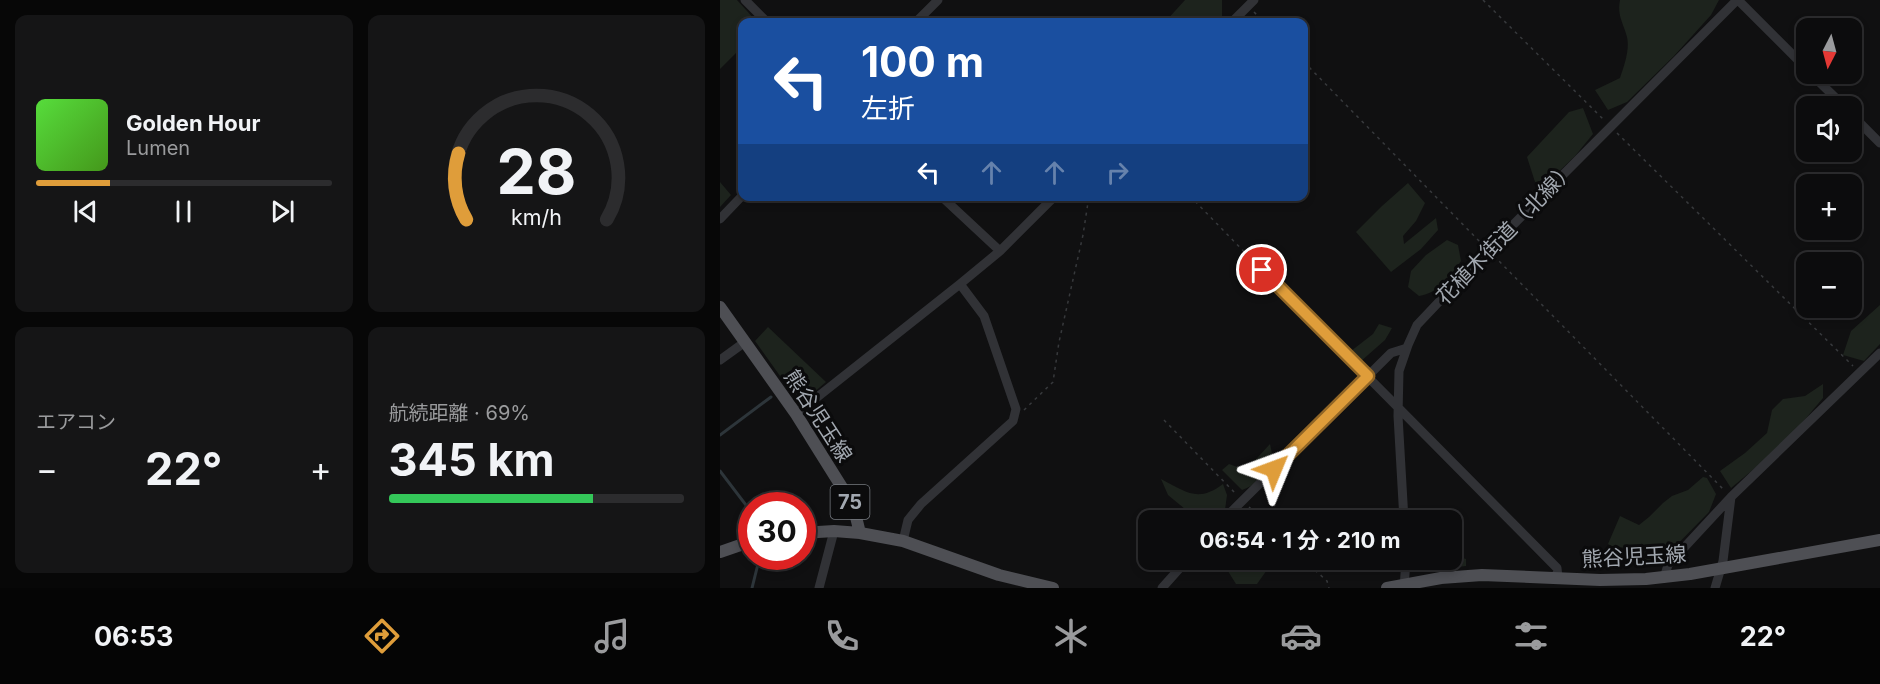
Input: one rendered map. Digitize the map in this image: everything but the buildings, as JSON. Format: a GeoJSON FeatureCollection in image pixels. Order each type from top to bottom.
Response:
{"type":"FeatureCollection","features":[{"type":"Feature","properties":{"kind":"main road","name":"熊谷児玉線"},"geometry":{"type":"LineString","coordinates":[[720,307],[796,414],[853,505],[860,533]]}},
{"type":"Feature","properties":{"kind":"main road"},"geometry":{"type":"LineString","coordinates":[[816,532],[860,533]]}},
{"type":"Feature","properties":{"kind":"main road","name":"75"},"geometry":{"type":"LineString","coordinates":[[860,533],[903,541],[999,575],[1053,588]]}},
{"type":"Feature","properties":{"kind":"main road","name":"熊谷児玉線"},"geometry":{"type":"LineString","coordinates":[[1387,588],[1441,578],[1482,575],[1627,580],[1664,578],[1880,540]]}},
{"type":"Feature","properties":{"kind":"main road"},"geometry":{"type":"LineString","coordinates":[[720,552],[738,546]]}},
{"type":"Feature","properties":{"kind":"street"},"geometry":{"type":"LineString","coordinates":[[745,0],[763,18]]}},
{"type":"Feature","properties":{"kind":"street"},"geometry":{"type":"LineString","coordinates":[[920,18],[938,0]]}},
{"type":"Feature","properties":{"kind":"street"},"geometry":{"type":"LineString","coordinates":[[1737,0],[1796,58]]}},
{"type":"Feature","properties":{"kind":"street","name":"花植木街道（北線）"},"geometry":{"type":"LineString","coordinates":[[1403,510],[1398,406],[1399,371],[1417,325],[1488,250],[1737,0]]}},
{"type":"Feature","properties":{"kind":"street"},"geometry":{"type":"LineString","coordinates":[[1236,18],[1251,3]]}},
{"type":"Feature","properties":{"kind":"street"},"geometry":{"type":"LineString","coordinates":[[1821,84],[1834,96]]}},
{"type":"Feature","properties":{"kind":"street"},"geometry":{"type":"LineString","coordinates":[[1862,125],[1880,143]]}},
{"type":"Feature","properties":{"kind":"street"},"geometry":{"type":"LineString","coordinates":[[720,219],[738,200]]}},
{"type":"Feature","properties":{"kind":"street"},"geometry":{"type":"LineString","coordinates":[[946,201],[1000,251]]}},
{"type":"Feature","properties":{"kind":"street"},"geometry":{"type":"LineString","coordinates":[[796,414],[1000,251],[1050,201]]}},
{"type":"Feature","properties":{"kind":"street"},"geometry":{"type":"LineString","coordinates":[[1262,270],[1557,568],[1558,578]]}},
{"type":"Feature","properties":{"kind":"street"},"geometry":{"type":"LineString","coordinates":[[903,541],[908,520],[921,504],[1013,422],[1016,409],[984,315],[960,284]]}},
{"type":"Feature","properties":{"kind":"street"},"geometry":{"type":"LineString","coordinates":[[720,360],[745,342]]}},
{"type":"Feature","properties":{"kind":"street"},"geometry":{"type":"LineString","coordinates":[[1232,510],[1391,353],[1407,348]]}},
{"type":"Feature","properties":{"kind":"street"},"geometry":{"type":"LineString","coordinates":[[1664,578],[1668,565],[1731,497],[1880,353]]}},
{"type":"Feature","properties":{"kind":"street"},"geometry":{"type":"LineString","coordinates":[[1715,588],[1721,569],[1731,497]]}},
{"type":"Feature","properties":{"kind":"street"},"geometry":{"type":"LineString","coordinates":[[819,588],[834,531]]}},
{"type":"Feature","properties":{"kind":"street"},"geometry":{"type":"LineString","coordinates":[[1162,588],[1178,570]]}},
{"type":"Feature","properties":{"kind":"street"},"geometry":{"type":"LineString","coordinates":[[1405,586],[1406,570]]}},
{"type":"Feature","properties":{"kind":"path"},"geometry":{"type":"LineString","coordinates":[[1483,0],[1860,374]]}},
{"type":"Feature","properties":{"kind":"path"},"geometry":{"type":"LineString","coordinates":[[1251,3],[1261,18]]}},
{"type":"Feature","properties":{"kind":"path"},"geometry":{"type":"LineString","coordinates":[[1308,66],[1731,497]]}},
{"type":"Feature","properties":{"kind":"path"},"geometry":{"type":"LineString","coordinates":[[1013,422],[1053,382],[1088,201]]}},
{"type":"Feature","properties":{"kind":"path"},"geometry":{"type":"LineString","coordinates":[[1195,201],[1262,270]]}},
{"type":"Feature","properties":{"kind":"path"},"geometry":{"type":"LineString","coordinates":[[1164,420],[1253,510]]}},
{"type":"Feature","properties":{"kind":"path"},"geometry":{"type":"LineString","coordinates":[[1315,570],[1327,581],[1329,588]]}},
{"type":"Feature","properties":{"kind":"shaded area"},"geometry":{"type":"Polygon","coordinates":[[[720,0],[737,0],[753,18],[738,18],[738,51],[720,69],[720,0]]]}},
{"type":"Feature","properties":{"kind":"shaded area"},"geometry":{"type":"Polygon","coordinates":[[[1185,0],[1222,0],[1222,18],[1169,18],[1185,0]]]}},
{"type":"Feature","properties":{"kind":"shaded area"},"geometry":{"type":"Polygon","coordinates":[[[1620,0],[1719,0],[1711,15],[1674,56],[1627,102],[1608,110],[1595,90],[1620,78],[1625,63],[1628,42],[1620,15],[1620,0]]]}},
{"type":"Feature","properties":{"kind":"shaded area"},"geometry":{"type":"Polygon","coordinates":[[[1583,108],[1593,134],[1575,156],[1549,181],[1535,182],[1527,157],[1569,112],[1583,108]]]}},
{"type":"Feature","properties":{"kind":"shaded area"},"geometry":{"type":"Polygon","coordinates":[[[720,182],[731,195],[720,207],[720,182]]]}},
{"type":"Feature","properties":{"kind":"shaded area"},"geometry":{"type":"Polygon","coordinates":[[[1408,183],[1425,203],[1416,221],[1403,236],[1404,244],[1436,218],[1438,230],[1421,249],[1391,272],[1356,232],[1408,183]]]}},
{"type":"Feature","properties":{"kind":"shaded area"},"geometry":{"type":"Polygon","coordinates":[[[1447,240],[1458,245],[1461,261],[1438,288],[1419,296],[1408,287],[1411,271],[1426,255],[1447,240]]]}},
{"type":"Feature","properties":{"kind":"shaded area"},"geometry":{"type":"Polygon","coordinates":[[[1880,305],[1880,344],[1864,361],[1843,355],[1851,331],[1880,305]]]}},
{"type":"Feature","properties":{"kind":"shaded area"},"geometry":{"type":"Polygon","coordinates":[[[1379,324],[1392,328],[1385,340],[1360,362],[1351,351],[1373,334],[1379,324]]]}},
{"type":"Feature","properties":{"kind":"shaded area"},"geometry":{"type":"Polygon","coordinates":[[[768,327],[826,382],[800,404],[755,341],[768,327]]]}},
{"type":"Feature","properties":{"kind":"shaded area"},"geometry":{"type":"Polygon","coordinates":[[[1823,384],[1823,398],[1796,430],[1731,488],[1720,471],[1767,433],[1772,410],[1783,399],[1805,396],[1823,384]]]}},
{"type":"Feature","properties":{"kind":"shaded area"},"geometry":{"type":"Polygon","coordinates":[[[1270,444],[1274,463],[1256,483],[1242,490],[1222,470],[1229,464],[1246,470],[1270,444]]]}},
{"type":"Feature","properties":{"kind":"shaded area"},"geometry":{"type":"Polygon","coordinates":[[[1703,477],[1707,478],[1716,494],[1709,512],[1659,563],[1652,567],[1631,549],[1616,548],[1608,544],[1620,516],[1639,525],[1672,496],[1688,490],[1703,477]]]}},
{"type":"Feature","properties":{"kind":"shaded area"},"geometry":{"type":"Polygon","coordinates":[[[1161,479],[1185,491],[1199,494],[1214,490],[1223,484],[1227,495],[1225,510],[1186,510],[1168,495],[1161,479]]]}},
{"type":"Feature","properties":{"kind":"shaded area"},"geometry":{"type":"Polygon","coordinates":[[[1462,558],[1466,559],[1466,566],[1462,567],[1462,558]]]}},
{"type":"Feature","properties":{"kind":"shaded area"},"geometry":{"type":"Polygon","coordinates":[[[1227,570],[1267,570],[1257,584],[1236,584],[1227,570]]]}},
{"type":"Feature","properties":{"kind":"waterway"},"geometry":{"type":"LineString","coordinates":[[720,435],[771,397]]}},
{"type":"Feature","properties":{"kind":"waterway"},"geometry":{"type":"LineString","coordinates":[[720,471],[738,495]]}},
{"type":"Feature","properties":{"kind":"waterway"},"geometry":{"type":"LineString","coordinates":[[752,588],[756,570]]}},
{"type":"Feature","properties":{"kind":"route"},"geometry":{"type":"LineString","coordinates":[[1262,270],[1368,376],[1274,469]]}}]}
